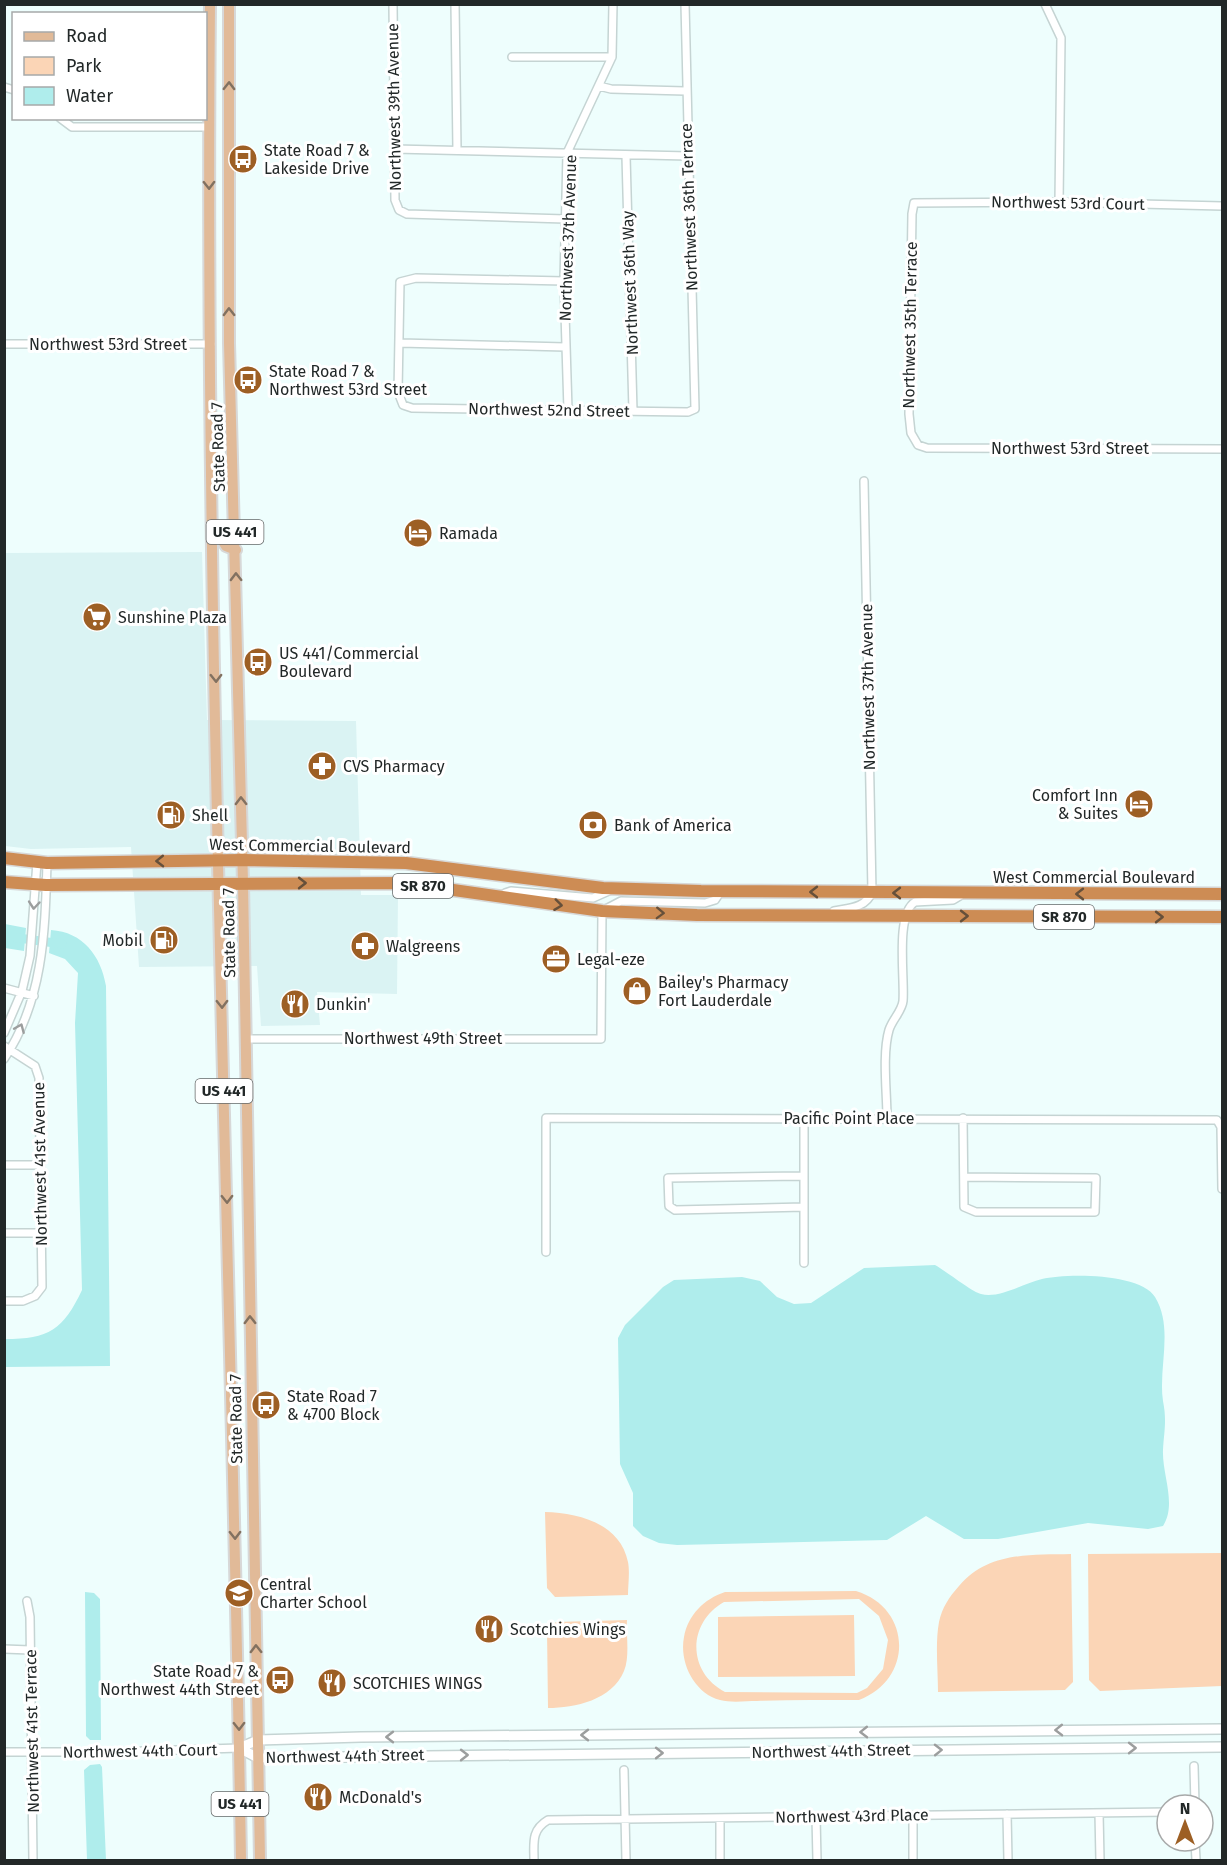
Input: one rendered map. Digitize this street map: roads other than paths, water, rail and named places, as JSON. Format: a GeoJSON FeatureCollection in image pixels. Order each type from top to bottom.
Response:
{"type":"FeatureCollection","features":[{"type":"Feature","properties":{"kind":"highway","name":"West Commercial Boulevard"},"geometry":{"type":"LineString","coordinates":[[4,858],[42,862],[242,860],[406,863],[615,888],[721,891],[1222,894]]}},
{"type":"Feature","properties":{"kind":"highway","name":"West Commercial Boulevard"},"geometry":{"type":"LineString","coordinates":[[4,882],[41,885],[404,884],[602,911],[906,916],[1222,917]]}},
{"type":"Feature","properties":{"kind":"main road","name":"State Road 7"},"geometry":{"type":"LineString","coordinates":[[210,4],[208,127],[213,524],[241,1860]]}},
{"type":"Feature","properties":{"kind":"main road","name":"State Road 7"},"geometry":{"type":"LineString","coordinates":[[230,4],[229,343],[243,883],[260,1860]]}},
{"type":"Feature","properties":{"kind":"main road"},"geometry":{"type":"LineString","coordinates":[[208,127],[222,134],[228,145]]}},
{"type":"Feature","properties":{"kind":"main road"},"geometry":{"type":"LineString","coordinates":[[210,311],[217,328],[229,343]]}},
{"type":"Feature","properties":{"kind":"main road"},"geometry":{"type":"LineString","coordinates":[[211,344],[219,347],[231,370]]}},
{"type":"Feature","properties":{"kind":"main road"},"geometry":{"type":"LineString","coordinates":[[213,524],[220,540],[236,550]]}},
{"type":"Feature","properties":{"kind":"street","name":"Northwest 39th Avenue"},"geometry":{"type":"LineString","coordinates":[[393,4],[395,200],[399,210],[407,214],[565,219]]}},
{"type":"Feature","properties":{"kind":"street"},"geometry":{"type":"LineString","coordinates":[[455,4],[457,150]]}},
{"type":"Feature","properties":{"kind":"street","name":"Northwest 37th Avenue"},"geometry":{"type":"LineString","coordinates":[[568,410],[564,281],[567,153],[612,57],[613,4]]}},
{"type":"Feature","properties":{"kind":"street","name":"Northwest 36th Terrace"},"geometry":{"type":"LineString","coordinates":[[685,4],[685,91],[695,409]]}},
{"type":"Feature","properties":{"kind":"street"},"geometry":{"type":"LineString","coordinates":[[1046,4],[1061,38],[1059,202]]}},
{"type":"Feature","properties":{"kind":"street"},"geometry":{"type":"LineString","coordinates":[[512,57],[612,57]]}},
{"type":"Feature","properties":{"kind":"street"},"geometry":{"type":"LineString","coordinates":[[599,86],[611,89],[685,91]]}},
{"type":"Feature","properties":{"kind":"street"},"geometry":{"type":"LineString","coordinates":[[63,120],[72,127],[208,127]]}},
{"type":"Feature","properties":{"kind":"street"},"geometry":{"type":"LineString","coordinates":[[395,149],[688,156]]}},
{"type":"Feature","properties":{"kind":"street","name":"Northwest 36th Way"},"geometry":{"type":"LineString","coordinates":[[626,156],[633,411]]}},
{"type":"Feature","properties":{"kind":"street","name":"Northwest 53rd Court"},"geometry":{"type":"LineString","coordinates":[[914,202],[1059,202],[1222,206]]}},
{"type":"Feature","properties":{"kind":"street","name":"Northwest 35th Terrace"},"geometry":{"type":"LineString","coordinates":[[914,202],[909,414],[911,433],[918,445]]}},
{"type":"Feature","properties":{"kind":"street"},"geometry":{"type":"LineString","coordinates":[[564,281],[416,278],[400,282],[400,343],[565,347]]}},
{"type":"Feature","properties":{"kind":"street","name":"Northwest 52nd Street"},"geometry":{"type":"LineString","coordinates":[[400,343],[398,392],[403,405],[412,408],[688,412],[695,409]]}},
{"type":"Feature","properties":{"kind":"street","name":"Northwest 53rd Street"},"geometry":{"type":"LineString","coordinates":[[4,344],[211,344]]}},
{"type":"Feature","properties":{"kind":"street","name":"Northwest 53rd Street"},"geometry":{"type":"LineString","coordinates":[[918,445],[927,448],[1222,449]]}},
{"type":"Feature","properties":{"kind":"street","name":"Northwest 37th Avenue"},"geometry":{"type":"LineString","coordinates":[[864,481],[872,892]]}},
{"type":"Feature","properties":{"kind":"street"},"geometry":{"type":"LineString","coordinates":[[4,1033],[22,991],[30,956],[33,924],[41,885],[42,862]]}},
{"type":"Feature","properties":{"kind":"street"},"geometry":{"type":"LineString","coordinates":[[4,1059],[7,1048],[34,996],[46,923],[41,885]]}},
{"type":"Feature","properties":{"kind":"street","name":"West Commercial Boulevard"},"geometry":{"type":"LineString","coordinates":[[504,898],[505,892],[511,891],[593,898],[615,888]]}},
{"type":"Feature","properties":{"kind":"street","name":"West Commercial Boulevard"},"geometry":{"type":"LineString","coordinates":[[602,911],[621,901],[710,902],[715,900],[721,891]]}},
{"type":"Feature","properties":{"kind":"street","name":"West Commercial Boulevard"},"geometry":{"type":"LineString","coordinates":[[819,915],[860,906],[870,899],[872,892]]}},
{"type":"Feature","properties":{"kind":"street","name":"West Commercial Boulevard"},"geometry":{"type":"LineString","coordinates":[[906,916],[910,905],[915,902],[953,900],[965,893]]}},
{"type":"Feature","properties":{"kind":"street","name":"Northwest 49th Street"},"geometry":{"type":"LineString","coordinates":[[246,1039],[600,1039],[602,911]]}},
{"type":"Feature","properties":{"kind":"street"},"geometry":{"type":"LineString","coordinates":[[887,1118],[889,1030],[903,1003],[903,938],[906,916]]}},
{"type":"Feature","properties":{"kind":"street"},"geometry":{"type":"LineString","coordinates":[[4,988],[34,996]]}},
{"type":"Feature","properties":{"kind":"street","name":"Northwest 41st Avenue"},"geometry":{"type":"LineString","coordinates":[[4,1301],[23,1301],[35,1296],[42,1287],[39,1078],[35,1066],[7,1048]]}},
{"type":"Feature","properties":{"kind":"street","name":"Pacific Point Place"},"geometry":{"type":"LineString","coordinates":[[546,1252],[546,1118],[1217,1120],[1221,1127],[1222,1190]]}},
{"type":"Feature","properties":{"kind":"street"},"geometry":{"type":"LineString","coordinates":[[804,1118],[804,1263]]}},
{"type":"Feature","properties":{"kind":"street"},"geometry":{"type":"LineString","coordinates":[[963,1118],[964,1207],[976,1212],[1095,1212],[1095,1178],[964,1177]]}},
{"type":"Feature","properties":{"kind":"street"},"geometry":{"type":"LineString","coordinates":[[4,1165],[41,1166]]}},
{"type":"Feature","properties":{"kind":"street"},"geometry":{"type":"LineString","coordinates":[[804,1176],[668,1178],[669,1206],[675,1210],[804,1207]]}},
{"type":"Feature","properties":{"kind":"street"},"geometry":{"type":"LineString","coordinates":[[4,1233],[42,1233]]}},
{"type":"Feature","properties":{"kind":"street","name":"Northwest 41st Terrace"},"geometry":{"type":"LineString","coordinates":[[27,1601],[30,1617],[33,1860]]}},
{"type":"Feature","properties":{"kind":"street"},"geometry":{"type":"LineString","coordinates":[[4,1649],[30,1650]]}},
{"type":"Feature","properties":{"kind":"street","name":"Northwest 44th Street"},"geometry":{"type":"LineString","coordinates":[[239,1749],[258,1740],[1222,1729]]}},
{"type":"Feature","properties":{"kind":"street","name":"Northwest 44th Street"},"geometry":{"type":"LineString","coordinates":[[239,1749],[258,1758],[1222,1748]]}},
{"type":"Feature","properties":{"kind":"street","name":"Northwest 44th Court"},"geometry":{"type":"LineString","coordinates":[[4,1752],[31,1754],[239,1749]]}},
{"type":"Feature","properties":{"kind":"street"},"geometry":{"type":"LineString","coordinates":[[1194,1766],[1195,1793]]}},
{"type":"Feature","properties":{"kind":"street"},"geometry":{"type":"LineString","coordinates":[[624,1770],[626,1860]]}},
{"type":"Feature","properties":{"kind":"street","name":"Northwest 43rd Place"},"geometry":{"type":"LineString","coordinates":[[534,1860],[534,1835],[539,1826],[548,1820],[1155,1812]]}},
{"type":"Feature","properties":{"kind":"street"},"geometry":{"type":"LineString","coordinates":[[1099,1813],[1100,1860]]}},
{"type":"Feature","properties":{"kind":"street"},"geometry":{"type":"LineString","coordinates":[[1007,1814],[1008,1860]]}},
{"type":"Feature","properties":{"kind":"street"},"geometry":{"type":"LineString","coordinates":[[913,1815],[913,1860]]}},
{"type":"Feature","properties":{"kind":"street"},"geometry":{"type":"LineString","coordinates":[[816,1817],[817,1860]]}},
{"type":"Feature","properties":{"kind":"street"},"geometry":{"type":"LineString","coordinates":[[720,1818],[720,1860]]}},
{"type":"Feature","properties":{"kind":"water"},"geometry":{"type":"Polygon","coordinates":[[[5,924],[26,928],[24,951],[5,948],[5,924]]]}},
{"type":"Feature","properties":{"kind":"water"},"geometry":{"type":"Polygon","coordinates":[[[51,930],[72,935],[89,948],[100,965],[106,986],[110,1366],[5,1367],[5,1339],[33,1337],[53,1330],[68,1315],[82,1290],[75,1023],[78,973],[65,959],[49,953],[51,930]]]}},
{"type":"Feature","properties":{"kind":"water"},"geometry":{"type":"Polygon","coordinates":[[[935,1265],[981,1294],[1003,1293],[1053,1277],[1085,1276],[1135,1283],[1147,1289],[1155,1297],[1161,1309],[1165,1335],[1162,1388],[1165,1420],[1163,1460],[1169,1508],[1163,1526],[1148,1529],[1088,1523],[998,1539],[964,1539],[926,1516],[887,1540],[677,1545],[659,1543],[643,1536],[633,1526],[633,1493],[620,1464],[618,1338],[625,1325],[663,1287],[674,1280],[742,1277],[760,1281],[777,1297],[794,1304],[811,1303],[864,1268],[935,1265]]]}},
{"type":"Feature","properties":{"kind":"water"},"geometry":{"type":"Polygon","coordinates":[[[85,1592],[94,1593],[100,1599],[101,1740],[90,1740],[86,1736],[85,1592]]]}},
{"type":"Feature","properties":{"kind":"water"},"geometry":{"type":"Polygon","coordinates":[[[100,1764],[102,1767],[106,1860],[87,1860],[84,1770],[90,1765],[100,1764]]]}},
{"type":"Feature","properties":{"kind":"waterway"},"geometry":{"type":"LineString","coordinates":[[4,936],[62,944]]}},
{"type":"Feature","properties":{"kind":"place","name":"State Road 7 & Lakeside Drive"},"geometry":{"type":"Point","coordinates":[243,159]}},
{"type":"Feature","properties":{"kind":"place","name":"State Road 7 & Northwest 53rd Street"},"geometry":{"type":"Point","coordinates":[248,380]}},
{"type":"Feature","properties":{"kind":"place","name":"Ramada"},"geometry":{"type":"Point","coordinates":[418,533]}},
{"type":"Feature","properties":{"kind":"place","name":"Sunshine Plaza"},"geometry":{"type":"Point","coordinates":[97,617]}},
{"type":"Feature","properties":{"kind":"place","name":"US 441/Commercial Boulevard"},"geometry":{"type":"Point","coordinates":[258,662]}},
{"type":"Feature","properties":{"kind":"place","name":"CVS Pharmacy"},"geometry":{"type":"Point","coordinates":[322,766]}},
{"type":"Feature","properties":{"kind":"place","name":"Comfort Inn & Suites"},"geometry":{"type":"Point","coordinates":[1139,804]}},
{"type":"Feature","properties":{"kind":"place","name":"Shell"},"geometry":{"type":"Point","coordinates":[171,815]}},
{"type":"Feature","properties":{"kind":"place","name":"Bank of America"},"geometry":{"type":"Point","coordinates":[593,825]}},
{"type":"Feature","properties":{"kind":"place","name":"Mobil"},"geometry":{"type":"Point","coordinates":[164,940]}},
{"type":"Feature","properties":{"kind":"place","name":"Walgreens"},"geometry":{"type":"Point","coordinates":[365,946]}},
{"type":"Feature","properties":{"kind":"place","name":"Legal-eze"},"geometry":{"type":"Point","coordinates":[556,959]}},
{"type":"Feature","properties":{"kind":"place","name":"Bailey's Pharmacy Fort Lauderdale"},"geometry":{"type":"Point","coordinates":[637,991]}},
{"type":"Feature","properties":{"kind":"place","name":"Dunkin'"},"geometry":{"type":"Point","coordinates":[295,1004]}},
{"type":"Feature","properties":{"kind":"place","name":"State Road 7 & 4700 Block"},"geometry":{"type":"Point","coordinates":[266,1405]}},
{"type":"Feature","properties":{"kind":"place","name":"Central Charter School"},"geometry":{"type":"Point","coordinates":[239,1593]}},
{"type":"Feature","properties":{"kind":"place","name":"Scotchies Wings"},"geometry":{"type":"Point","coordinates":[489,1629]}},
{"type":"Feature","properties":{"kind":"place","name":"State Road 7 & Northwest 44th Street"},"geometry":{"type":"Point","coordinates":[280,1680]}},
{"type":"Feature","properties":{"kind":"place","name":"SCOTCHIES WINGS"},"geometry":{"type":"Point","coordinates":[332,1683]}},
{"type":"Feature","properties":{"kind":"place","name":"McDonald's"},"geometry":{"type":"Point","coordinates":[318,1797]}}]}
